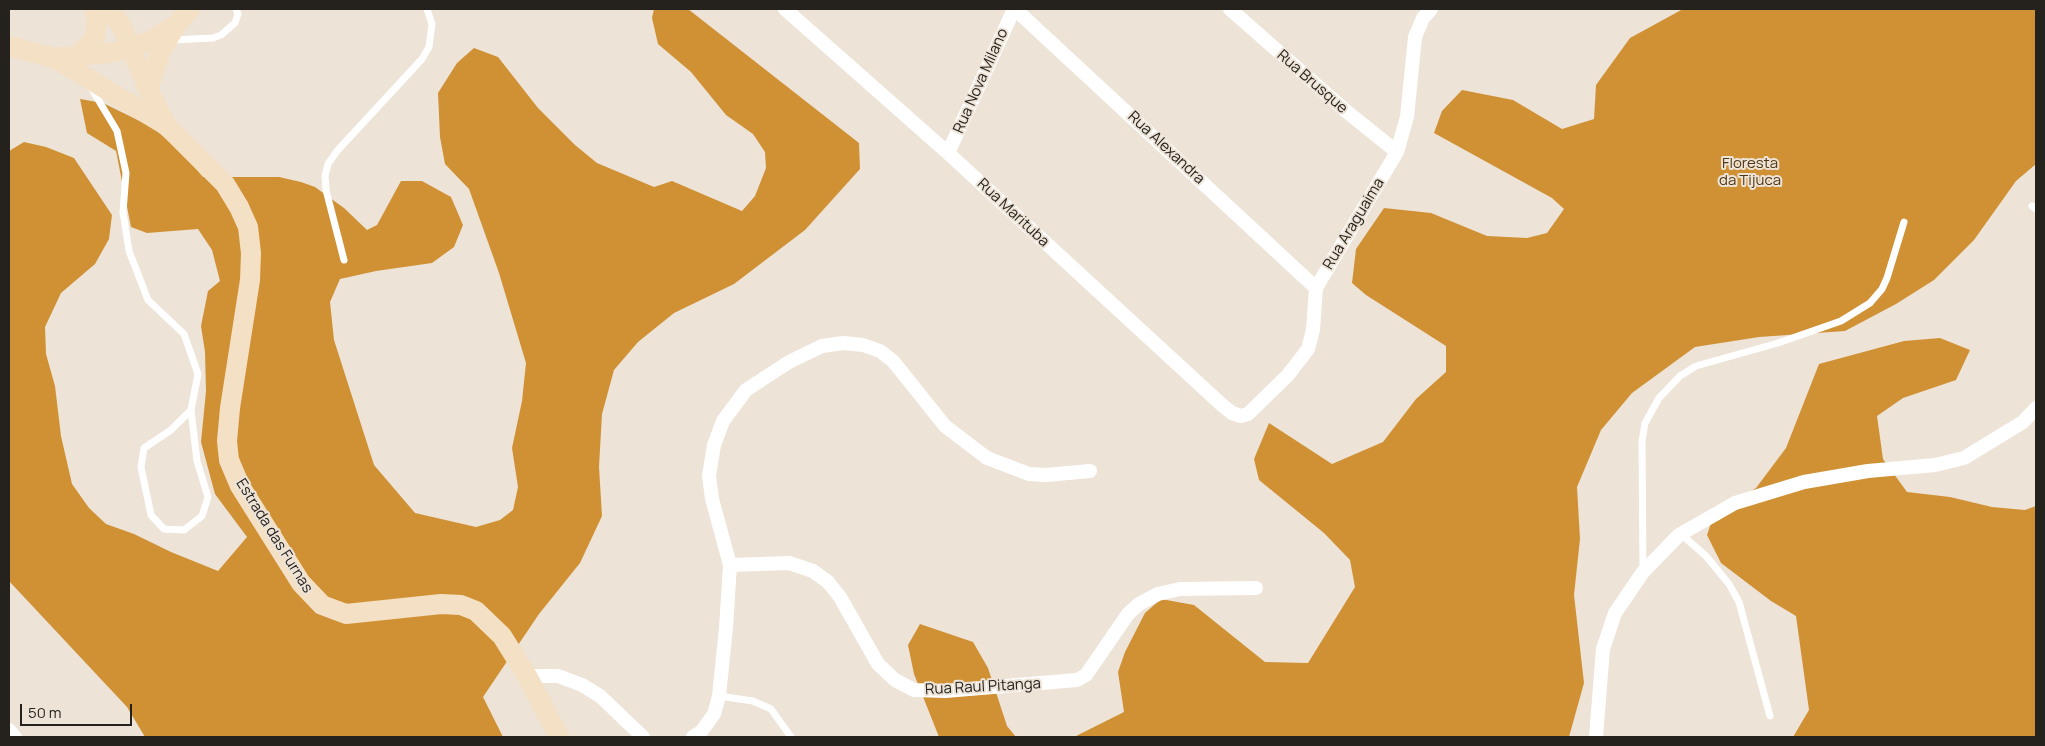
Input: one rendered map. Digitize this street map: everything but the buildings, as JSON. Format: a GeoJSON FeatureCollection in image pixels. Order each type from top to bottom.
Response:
{"type":"FeatureCollection","features":[{"type":"Feature","properties":{"kind":"main road"},"geometry":{"type":"LineString","coordinates":[[78,66],[88,46],[96,37],[97,22],[94,9]]}},
{"type":"Feature","properties":{"kind":"main road","name":"Estrada das Furnas"},"geometry":{"type":"LineString","coordinates":[[106,9],[120,23],[148,89],[167,126]]}},
{"type":"Feature","properties":{"kind":"main road"},"geometry":{"type":"LineString","coordinates":[[9,46],[78,66],[154,38],[184,16]]}},
{"type":"Feature","properties":{"kind":"main road"},"geometry":{"type":"LineString","coordinates":[[148,89],[167,40],[184,16]]}},
{"type":"Feature","properties":{"kind":"main road","name":"Estrada das Furnas"},"geometry":{"type":"LineString","coordinates":[[78,66],[167,126],[225,184],[248,226],[251,253],[250,280],[230,408],[227,441],[229,460],[240,486],[301,583],[322,605],[346,614],[440,604],[460,605],[476,611],[502,636],[527,676],[559,737]]}},
{"type":"Feature","properties":{"kind":"street","name":"Rua Marituba"},"geometry":{"type":"LineString","coordinates":[[785,9],[948,153],[1222,405],[1232,413],[1240,416]]}},
{"type":"Feature","properties":{"kind":"street","name":"Rua Nova Milano"},"geometry":{"type":"LineString","coordinates":[[948,153],[1014,9]]}},
{"type":"Feature","properties":{"kind":"street","name":"Rua Alexandra"},"geometry":{"type":"LineString","coordinates":[[1014,9],[1316,288]]}},
{"type":"Feature","properties":{"kind":"street","name":"Rua Brusque"},"geometry":{"type":"LineString","coordinates":[[1230,9],[1346,111],[1397,152]]}},
{"type":"Feature","properties":{"kind":"street","name":"Rua Araguaima"},"geometry":{"type":"LineString","coordinates":[[1240,416],[1248,414],[1288,375],[1308,349],[1313,330],[1316,288],[1397,152],[1407,116],[1415,37],[1424,18],[1431,9]]}},
{"type":"Feature","properties":{"kind":"street"},"geometry":{"type":"LineString","coordinates":[[693,737],[701,732],[714,714],[719,696],[730,565],[712,499],[709,476],[714,445],[723,421],[746,390],[789,362],[822,346],[843,343],[863,345],[880,351],[893,361],[945,426],[987,458],[1029,474],[1046,475],[1090,471]]}},
{"type":"Feature","properties":{"kind":"street"},"geometry":{"type":"LineString","coordinates":[[1596,737],[1603,649],[1615,613],[1643,572],[1681,534],[1735,504],[1804,482],[1868,471],[1935,465],[1964,458],[2023,422],[2036,408]]}},
{"type":"Feature","properties":{"kind":"street","name":"Rua Raul Pitanga"},"geometry":{"type":"LineString","coordinates":[[730,565],[789,563],[813,572],[828,582],[840,597],[878,664],[895,680],[914,690],[945,691],[1077,680],[1086,675],[1128,614],[1140,604],[1158,594],[1180,589],[1256,588]]}},
{"type":"Feature","properties":{"kind":"street"},"geometry":{"type":"LineString","coordinates":[[527,676],[558,676],[582,685],[600,696],[643,737]]}},
{"type":"Feature","properties":{"kind":"street"},"geometry":{"type":"LineString","coordinates":[[9,730],[14,737]]}},
{"type":"Feature","properties":{"kind":"lane"},"geometry":{"type":"LineString","coordinates":[[167,40],[213,38],[221,35],[235,23],[238,14],[236,9]]}},
{"type":"Feature","properties":{"kind":"lane"},"geometry":{"type":"LineString","coordinates":[[344,260],[326,190],[325,176],[328,164],[337,151],[422,59],[429,47],[432,24],[427,9]]}},
{"type":"Feature","properties":{"kind":"lane"},"geometry":{"type":"LineString","coordinates":[[78,66],[117,131],[126,174],[123,212],[129,251],[148,300],[184,334],[198,374],[191,410],[197,461],[208,497],[202,516],[184,530],[164,529],[151,515],[141,467],[144,448],[170,430],[191,410]]}},
{"type":"Feature","properties":{"kind":"lane"},"geometry":{"type":"LineString","coordinates":[[1643,572],[1642,441],[1645,423],[1659,398],[1680,376],[1696,366],[1778,343],[1841,321],[1870,304],[1882,289],[1887,278],[1904,222]]}},
{"type":"Feature","properties":{"kind":"lane"},"geometry":{"type":"LineString","coordinates":[[1681,534],[1718,568],[1736,596],[1770,716]]}},
{"type":"Feature","properties":{"kind":"lane"},"geometry":{"type":"LineString","coordinates":[[719,696],[753,701],[771,709],[791,737]]}},
{"type":"Feature","properties":{"kind":"green space"},"geometry":{"type":"Polygon","coordinates":[[[654,9],[688,9],[859,143],[860,169],[805,230],[734,284],[674,313],[638,342],[614,370],[602,414],[599,467],[602,516],[580,563],[539,614],[483,697],[503,737],[145,737],[127,707],[9,581],[9,151],[24,142],[46,147],[74,158],[112,215],[109,239],[95,264],[61,293],[45,327],[46,354],[55,386],[61,436],[72,484],[89,508],[106,524],[134,534],[171,552],[218,571],[247,537],[215,494],[201,442],[206,391],[205,352],[201,326],[208,291],[220,281],[212,250],[198,229],[147,233],[131,227],[116,151],[87,133],[80,99],[103,103],[152,127],[181,151],[203,177],[279,177],[301,182],[315,187],[344,208],[367,230],[377,225],[401,181],[422,181],[451,197],[463,225],[454,247],[432,263],[376,271],[340,279],[330,302],[334,340],[374,465],[415,513],[476,527],[500,520],[513,510],[518,487],[512,448],[522,401],[526,363],[499,273],[469,189],[445,164],[440,137],[438,93],[457,63],[474,48],[498,57],[538,108],[575,145],[597,163],[654,187],[672,181],[742,211],[755,196],[766,168],[765,152],[753,134],[726,115],[691,72],[658,44],[652,18],[654,9]]]}},
{"type":"Feature","properties":{"kind":"green space","name":"Floresta da Tijuca"},"geometry":{"type":"Polygon","coordinates":[[[1683,9],[2036,9],[2036,164],[2016,181],[1974,240],[1934,280],[1896,304],[1845,331],[1759,337],[1695,347],[1632,393],[1601,430],[1577,487],[1580,539],[1574,595],[1584,683],[1569,737],[1074,737],[1124,712],[1118,672],[1125,652],[1145,613],[1161,599],[1194,605],[1265,662],[1308,663],[1355,587],[1350,560],[1324,533],[1259,480],[1254,459],[1269,423],[1332,464],[1383,442],[1416,399],[1446,372],[1446,346],[1366,295],[1352,283],[1356,249],[1384,208],[1431,213],[1487,236],[1527,238],[1547,233],[1564,209],[1552,198],[1434,133],[1442,111],[1462,90],[1513,100],[1562,129],[1594,119],[1596,85],[1630,38],[1683,9]]]}},
{"type":"Feature","properties":{"kind":"green space"},"geometry":{"type":"Polygon","coordinates":[[[1940,338],[1970,350],[1956,380],[1903,398],[1877,416],[1883,459],[1907,492],[1950,497],[1992,507],[2025,510],[2036,506],[2036,737],[1793,737],[1809,710],[1796,616],[1771,601],[1721,563],[1707,535],[1712,520],[1729,505],[1756,488],[1786,448],[1819,364],[1904,341],[1940,338]]]}},
{"type":"Feature","properties":{"kind":"green space"},"geometry":{"type":"Polygon","coordinates":[[[920,624],[973,642],[988,668],[1007,726],[1016,737],[939,737],[914,674],[908,645],[920,624]]]}}]}
